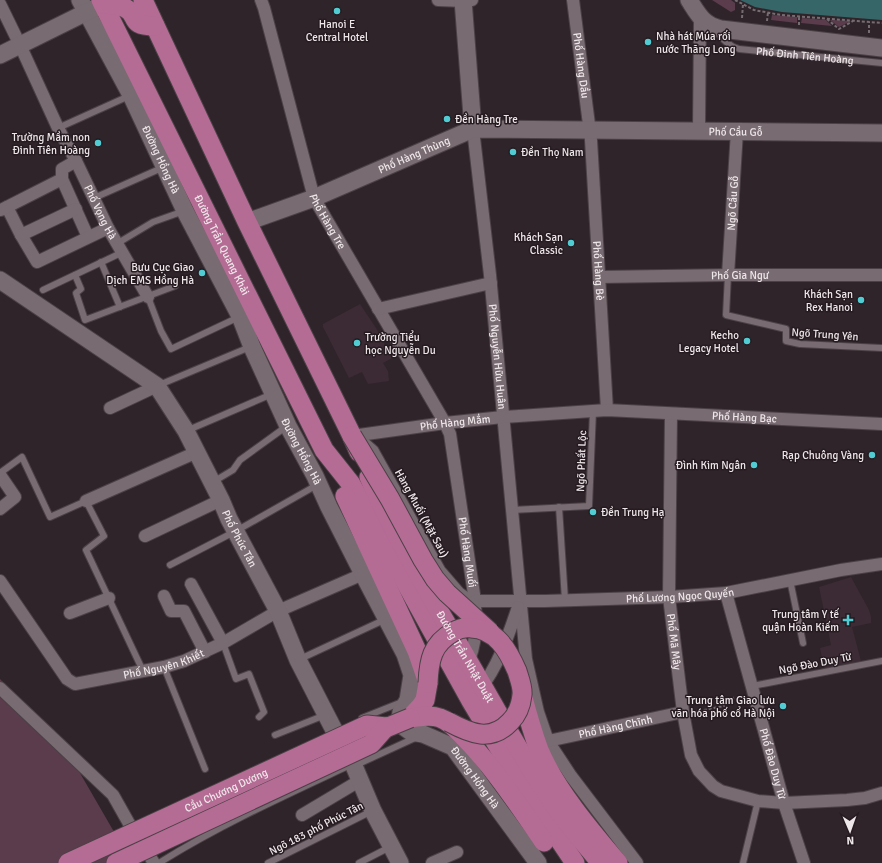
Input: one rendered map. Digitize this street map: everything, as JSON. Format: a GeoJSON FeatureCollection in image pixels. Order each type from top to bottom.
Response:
{"type":"FeatureCollection","features":[{"type":"Feature","properties":{"kind":"main road"},"geometry":{"type":"LineString","coordinates":[[143,0],[247,222],[352,436],[390,499],[435,579],[447,593],[501,642],[519,676],[529,723],[540,751],[552,774],[579,815],[618,863]]}},
{"type":"Feature","properties":{"kind":"main road"},"geometry":{"type":"LineString","coordinates":[[103,1],[124,8],[130,12],[138,24],[144,26],[155,26]]}},
{"type":"Feature","properties":{"kind":"main road","name":"Đường Trần Quang Khải"},"geometry":{"type":"LineString","coordinates":[[103,1],[324,450],[346,486]]}},
{"type":"Feature","properties":{"kind":"main road","name":"Đường Trần Nhật Duật"},"geometry":{"type":"LineString","coordinates":[[352,436],[381,504],[409,559],[482,686],[547,795],[576,835],[601,863]]}},
{"type":"Feature","properties":{"kind":"main road"},"geometry":{"type":"LineString","coordinates":[[346,486],[417,651],[428,683]]}},
{"type":"Feature","properties":{"kind":"main road","name":"Đường Trần Nhật Duật"},"geometry":{"type":"LineString","coordinates":[[346,486],[511,768],[575,863]]}},
{"type":"Feature","properties":{"kind":"main road"},"geometry":{"type":"LineString","coordinates":[[410,718],[425,700],[428,683],[428,666],[438,644],[447,635],[457,630],[477,628],[486,631],[495,637]]}},
{"type":"Feature","properties":{"kind":"main road"},"geometry":{"type":"LineString","coordinates":[[410,718],[428,716],[440,718],[463,730],[485,735],[505,727],[514,717],[520,706],[522,694]]}},
{"type":"Feature","properties":{"kind":"main road","name":"Cầu Chương Dương"},"geometry":{"type":"LineString","coordinates":[[93,863],[386,727],[410,718]]}},
{"type":"Feature","properties":{"kind":"main road"},"geometry":{"type":"LineString","coordinates":[[449,722],[471,744],[505,787],[559,863]]}},
{"type":"Feature","properties":{"kind":"main road","name":"Cầu Chương Dương"},"geometry":{"type":"LineString","coordinates":[[68,863],[366,725],[386,727]]}},
{"type":"Feature","properties":{"kind":"main road","name":"Cầu Chương Dương"},"geometry":{"type":"LineString","coordinates":[[116,863],[371,744],[386,727]]}},
{"type":"Feature","properties":{"kind":"street","name":"Phố Hàng Tre"},"geometry":{"type":"LineString","coordinates":[[261,0],[314,198],[445,423]]}},
{"type":"Feature","properties":{"kind":"street"},"geometry":{"type":"LineString","coordinates":[[438,0],[466,0]]}},
{"type":"Feature","properties":{"kind":"street","name":"Phố Nguyễn Hữu Huân"},"geometry":{"type":"LineString","coordinates":[[466,0],[473,129],[491,283],[519,602],[505,646],[495,667],[471,701]]}},
{"type":"Feature","properties":{"kind":"street","name":"Phố Hàng Dầu"},"geometry":{"type":"LineString","coordinates":[[573,0],[590,130]]}},
{"type":"Feature","properties":{"kind":"street","name":"Phố Đinh Tiên Hoàng"},"geometry":{"type":"LineString","coordinates":[[689,0],[706,22],[739,32],[882,48]]}},
{"type":"Feature","properties":{"kind":"street"},"geometry":{"type":"LineString","coordinates":[[0,55],[20,45],[83,6],[103,1]]}},
{"type":"Feature","properties":{"kind":"street","name":"Phố Vọng Hà"},"geometry":{"type":"LineString","coordinates":[[0,4],[58,128],[76,161],[108,228],[148,297]]}},
{"type":"Feature","properties":{"kind":"street","name":"Đường Hồng Hà"},"geometry":{"type":"LineString","coordinates":[[83,6],[131,95],[185,211],[240,316],[252,347],[288,426],[405,654],[412,676],[408,700],[401,712],[400,718],[404,728],[411,732],[423,734],[453,747],[538,863]]}},
{"type":"Feature","properties":{"kind":"street"},"geometry":{"type":"LineString","coordinates":[[700,130],[706,22]]}},
{"type":"Feature","properties":{"kind":"street","name":"Phố Hàng Thùng"},"geometry":{"type":"LineString","coordinates":[[247,222],[314,198],[473,129],[590,130]]}},
{"type":"Feature","properties":{"kind":"street","name":"Phố Cầu Gỗ"},"geometry":{"type":"LineString","coordinates":[[590,130],[882,133]]}},
{"type":"Feature","properties":{"kind":"street","name":"Phố Hàng Bè"},"geometry":{"type":"LineString","coordinates":[[590,130],[607,410]]}},
{"type":"Feature","properties":{"kind":"street","name":"Ngõ Cầu Gỗ"},"geometry":{"type":"LineString","coordinates":[[728,275],[737,131]]}},
{"type":"Feature","properties":{"kind":"street"},"geometry":{"type":"LineString","coordinates":[[76,161],[62,169],[62,179],[88,237]]}},
{"type":"Feature","properties":{"kind":"street"},"geometry":{"type":"LineString","coordinates":[[62,179],[3,208],[37,262],[108,228]]}},
{"type":"Feature","properties":{"kind":"street"},"geometry":{"type":"LineString","coordinates":[[21,235],[76,209]]}},
{"type":"Feature","properties":{"kind":"street","name":"Phố Gia Ngư"},"geometry":{"type":"LineString","coordinates":[[599,277],[882,275]]}},
{"type":"Feature","properties":{"kind":"street","name":"Phố Phúc Tân"},"geometry":{"type":"LineString","coordinates":[[0,280],[157,386],[186,431],[197,452],[229,519],[278,611],[298,660],[333,730],[357,772],[373,811],[400,863]]}},
{"type":"Feature","properties":{"kind":"street"},"geometry":{"type":"LineString","coordinates":[[378,309],[491,283]]}},
{"type":"Feature","properties":{"kind":"street"},"geometry":{"type":"LineString","coordinates":[[110,408],[157,386]]}},
{"type":"Feature","properties":{"kind":"street","name":"Phố Hàng Mắm"},"geometry":{"type":"LineString","coordinates":[[352,436],[445,423],[503,417],[607,410]]}},
{"type":"Feature","properties":{"kind":"street","name":"Phố Hàng Bạc"},"geometry":{"type":"LineString","coordinates":[[607,410],[882,424]]}},
{"type":"Feature","properties":{"kind":"street","name":"Phố Mã Mây"},"geometry":{"type":"LineString","coordinates":[[671,414],[669,597],[683,712],[691,754],[699,771],[708,782],[721,791],[758,801],[784,803],[847,800],[865,798],[882,793]]}},
{"type":"Feature","properties":{"kind":"street","name":"Phố Hàng Muối"},"geometry":{"type":"LineString","coordinates":[[445,423],[450,434],[475,601],[476,628],[474,644],[459,680]]}},
{"type":"Feature","properties":{"kind":"street"},"geometry":{"type":"LineString","coordinates":[[86,501],[197,452]]}},
{"type":"Feature","properties":{"kind":"street"},"geometry":{"type":"LineString","coordinates":[[0,474],[16,497],[0,509]]}},
{"type":"Feature","properties":{"kind":"street"},"geometry":{"type":"LineString","coordinates":[[145,536],[221,500]]}},
{"type":"Feature","properties":{"kind":"street","name":"Phố Lương Ngọc Quyến"},"geometry":{"type":"LineString","coordinates":[[475,601],[519,602],[669,597],[726,593],[882,562]]}},
{"type":"Feature","properties":{"kind":"street","name":"Phố Nguyên Khiết"},"geometry":{"type":"LineString","coordinates":[[0,581],[67,679],[75,684],[164,667],[205,652],[278,611],[363,574]]}},
{"type":"Feature","properties":{"kind":"street"},"geometry":{"type":"LineString","coordinates":[[191,584],[223,643]]}},
{"type":"Feature","properties":{"kind":"street","name":"Phố Đào Duy Từ"},"geometry":{"type":"LineString","coordinates":[[726,593],[784,803],[804,863]]}},
{"type":"Feature","properties":{"kind":"street"},"geometry":{"type":"LineString","coordinates":[[164,596],[171,611],[184,611],[205,652]]}},
{"type":"Feature","properties":{"kind":"street"},"geometry":{"type":"LineString","coordinates":[[70,613],[109,598]]}},
{"type":"Feature","properties":{"kind":"street"},"geometry":{"type":"LineString","coordinates":[[519,602],[526,659],[538,712],[548,741],[571,776],[637,863]]}},
{"type":"Feature","properties":{"kind":"street"},"geometry":{"type":"LineString","coordinates":[[0,688],[113,795],[154,863]]}},
{"type":"Feature","properties":{"kind":"street","name":"Phố Hàng Chĩnh"},"geometry":{"type":"LineString","coordinates":[[548,741],[683,712]]}},
{"type":"Feature","properties":{"kind":"street"},"geometry":{"type":"LineString","coordinates":[[302,815],[354,784],[357,772]]}},
{"type":"Feature","properties":{"kind":"street"},"geometry":{"type":"LineString","coordinates":[[432,863],[457,852]]}},
{"type":"Feature","properties":{"kind":"lane","name":"Phố Đinh Tiên Hoàng"},"geometry":{"type":"LineString","coordinates":[[706,22],[723,40],[732,47],[739,49],[882,63]]}},
{"type":"Feature","properties":{"kind":"lane"},"geometry":{"type":"LineString","coordinates":[[58,128],[131,95]]}},
{"type":"Feature","properties":{"kind":"lane"},"geometry":{"type":"LineString","coordinates":[[94,198],[164,167]]}},
{"type":"Feature","properties":{"kind":"lane"},"geometry":{"type":"LineString","coordinates":[[43,290],[101,262],[120,248],[138,230],[153,222],[185,211]]}},
{"type":"Feature","properties":{"kind":"lane"},"geometry":{"type":"LineString","coordinates":[[101,262],[120,307]]}},
{"type":"Feature","properties":{"kind":"lane"},"geometry":{"type":"LineString","coordinates":[[75,275],[81,289],[76,293],[85,320],[175,286]]}},
{"type":"Feature","properties":{"kind":"lane","name":"Ngõ Trung Yên"},"geometry":{"type":"LineString","coordinates":[[728,275],[726,315],[786,329],[786,341],[800,344],[882,348]]}},
{"type":"Feature","properties":{"kind":"lane","name":"Phố Vọng Hà"},"geometry":{"type":"LineString","coordinates":[[148,297],[161,331],[171,349],[240,316]]}},
{"type":"Feature","properties":{"kind":"lane"},"geometry":{"type":"LineString","coordinates":[[157,386],[252,347]]}},
{"type":"Feature","properties":{"kind":"lane"},"geometry":{"type":"LineString","coordinates":[[186,431],[273,394]]}},
{"type":"Feature","properties":{"kind":"lane","name":"Ngõ Phất Lộc"},"geometry":{"type":"LineString","coordinates":[[512,510],[589,506],[593,411]]}},
{"type":"Feature","properties":{"kind":"lane"},"geometry":{"type":"LineString","coordinates":[[212,483],[233,470],[240,460],[288,426]]}},
{"type":"Feature","properties":{"kind":"lane","name":"Hàng Muối (Mặt Sau)"},"geometry":{"type":"LineString","coordinates":[[352,436],[367,442],[375,449],[442,569],[461,591],[475,601]]}},
{"type":"Feature","properties":{"kind":"lane"},"geometry":{"type":"LineString","coordinates":[[0,474],[22,457],[50,517],[86,501],[104,536],[86,550],[143,671]]}},
{"type":"Feature","properties":{"kind":"lane"},"geometry":{"type":"LineString","coordinates":[[170,565],[236,531],[318,484]]}},
{"type":"Feature","properties":{"kind":"lane"},"geometry":{"type":"LineString","coordinates":[[559,507],[565,600]]}},
{"type":"Feature","properties":{"kind":"lane"},"geometry":{"type":"LineString","coordinates":[[790,580],[803,643]]}},
{"type":"Feature","properties":{"kind":"lane"},"geometry":{"type":"LineString","coordinates":[[298,660],[387,619]]}},
{"type":"Feature","properties":{"kind":"lane"},"geometry":{"type":"LineString","coordinates":[[223,643],[236,680],[249,674],[264,712],[259,716]]}},
{"type":"Feature","properties":{"kind":"lane","name":"Ngõ Đào Duy Từ"},"geometry":{"type":"LineString","coordinates":[[753,689],[882,661]]}},
{"type":"Feature","properties":{"kind":"lane"},"geometry":{"type":"LineString","coordinates":[[164,667],[206,769]]}},
{"type":"Feature","properties":{"kind":"lane"},"geometry":{"type":"LineString","coordinates":[[354,722],[408,700]]}},
{"type":"Feature","properties":{"kind":"lane"},"geometry":{"type":"LineString","coordinates":[[275,735],[326,714]]}},
{"type":"Feature","properties":{"kind":"lane"},"geometry":{"type":"LineString","coordinates":[[158,863],[188,845],[258,808],[346,767],[357,772],[423,734]]}},
{"type":"Feature","properties":{"kind":"lane"},"geometry":{"type":"LineString","coordinates":[[131,827],[200,794]]}},
{"type":"Feature","properties":{"kind":"lane"},"geometry":{"type":"LineString","coordinates":[[743,863],[758,801]]}},
{"type":"Feature","properties":{"kind":"lane","name":"Ngõ 183 phố Phúc Tân"},"geometry":{"type":"LineString","coordinates":[[268,863],[373,811]]}},
{"type":"Feature","properties":{"kind":"lane"},"geometry":{"type":"LineString","coordinates":[[359,863],[392,846]]}},
{"type":"Feature","properties":{"kind":"path"},"geometry":{"type":"LineString","coordinates":[[734,0],[754,10],[827,19],[882,23]]}},
{"type":"Feature","properties":{"kind":"path"},"geometry":{"type":"LineString","coordinates":[[742,18],[743,4]]}},
{"type":"Feature","properties":{"kind":"path"},"geometry":{"type":"LineString","coordinates":[[767,22],[768,12]]}},
{"type":"Feature","properties":{"kind":"path"},"geometry":{"type":"LineString","coordinates":[[799,25],[800,16]]}},
{"type":"Feature","properties":{"kind":"path"},"geometry":{"type":"LineString","coordinates":[[827,19],[839,29],[854,21]]}},
{"type":"Feature","properties":{"kind":"path"},"geometry":{"type":"LineString","coordinates":[[869,22],[869,34]]}},
{"type":"Feature","properties":{"kind":"path"},"geometry":{"type":"LineString","coordinates":[[683,712],[694,712],[724,706],[723,700],[753,689]]}},
{"type":"Feature","properties":{"kind":"shaded area"},"geometry":{"type":"Polygon","coordinates":[[[712,0],[731,0],[735,3],[735,10],[731,12],[712,0]]]}},
{"type":"Feature","properties":{"kind":"shaded area"},"geometry":{"type":"Polygon","coordinates":[[[772,15],[797,17],[797,23],[771,20],[772,15]]]}},
{"type":"Feature","properties":{"kind":"shaded area"},"geometry":{"type":"Polygon","coordinates":[[[802,18],[826,20],[832,26],[801,23],[802,18]]]}},
{"type":"Feature","properties":{"kind":"shaded area"},"geometry":{"type":"Polygon","coordinates":[[[831,20],[851,21],[839,27],[831,20]]]}},
{"type":"Feature","properties":{"kind":"shaded area","name":"Trường Tiểu học Nguyễn Du"},"geometry":{"type":"Polygon","coordinates":[[[360,304],[376,328],[392,358],[383,363],[388,371],[389,381],[368,384],[362,372],[349,378],[323,327],[323,324],[360,304]]]}},
{"type":"Feature","properties":{"kind":"shaded area","name":"Trung tâm Y tế quận Hoàn Kiếm"},"geometry":{"type":"Polygon","coordinates":[[[851,577],[869,610],[871,617],[871,623],[852,627],[861,661],[824,668],[820,648],[831,645],[819,587],[851,577]]]}},
{"type":"Feature","properties":{"kind":"shaded area"},"geometry":{"type":"Polygon","coordinates":[[[0,679],[69,754],[132,863],[0,863],[0,679]]]}},
{"type":"Feature","properties":{"kind":"water"},"geometry":{"type":"Polygon","coordinates":[[[740,0],[882,0],[882,20],[782,12],[755,7],[740,0]]]}},
{"type":"Feature","properties":{"kind":"place","name":"Hanoi E Central Hotel"},"geometry":{"type":"Point","coordinates":[337,11]}},
{"type":"Feature","properties":{"kind":"place","name":"Nhà hát Múa rối nước Thăng Long"},"geometry":{"type":"Point","coordinates":[648,42]}},
{"type":"Feature","properties":{"kind":"place","name":"Đền Hàng Tre"},"geometry":{"type":"Point","coordinates":[447,119]}},
{"type":"Feature","properties":{"kind":"place","name":"Trường Mầm non Đinh Tiên Hoàng"},"geometry":{"type":"Point","coordinates":[98,143]}},
{"type":"Feature","properties":{"kind":"place","name":"Đền Thọ Nam"},"geometry":{"type":"Point","coordinates":[513,152]}},
{"type":"Feature","properties":{"kind":"place","name":"Khách Sạn Classic"},"geometry":{"type":"Point","coordinates":[571,243]}},
{"type":"Feature","properties":{"kind":"place","name":"Bưu Cục Giao Dịch EMS Hồng Hà"},"geometry":{"type":"Point","coordinates":[202,273]}},
{"type":"Feature","properties":{"kind":"place","name":"Khách Sạn Rex Hanoi"},"geometry":{"type":"Point","coordinates":[861,300]}},
{"type":"Feature","properties":{"kind":"place","name":"Kecho Legacy Hotel"},"geometry":{"type":"Point","coordinates":[747,341]}},
{"type":"Feature","properties":{"kind":"place","name":"Trường Tiểu học Nguyễn Du"},"geometry":{"type":"Point","coordinates":[357,343]}},
{"type":"Feature","properties":{"kind":"place","name":"Rạp Chuông Vàng"},"geometry":{"type":"Point","coordinates":[872,455]}},
{"type":"Feature","properties":{"kind":"place","name":"Đình Kim Ngân"},"geometry":{"type":"Point","coordinates":[754,465]}},
{"type":"Feature","properties":{"kind":"place","name":"Đền Trung Hạ"},"geometry":{"type":"Point","coordinates":[593,512]}},
{"type":"Feature","properties":{"kind":"place","name":"Trung tâm Y tế quận Hoàn Kiếm"},"geometry":{"type":"Point","coordinates":[848,620]}},
{"type":"Feature","properties":{"kind":"place","name":"Trung tâm Giao lưu văn hóa phố cổ Hà Nội"},"geometry":{"type":"Point","coordinates":[783,706]}}]}
